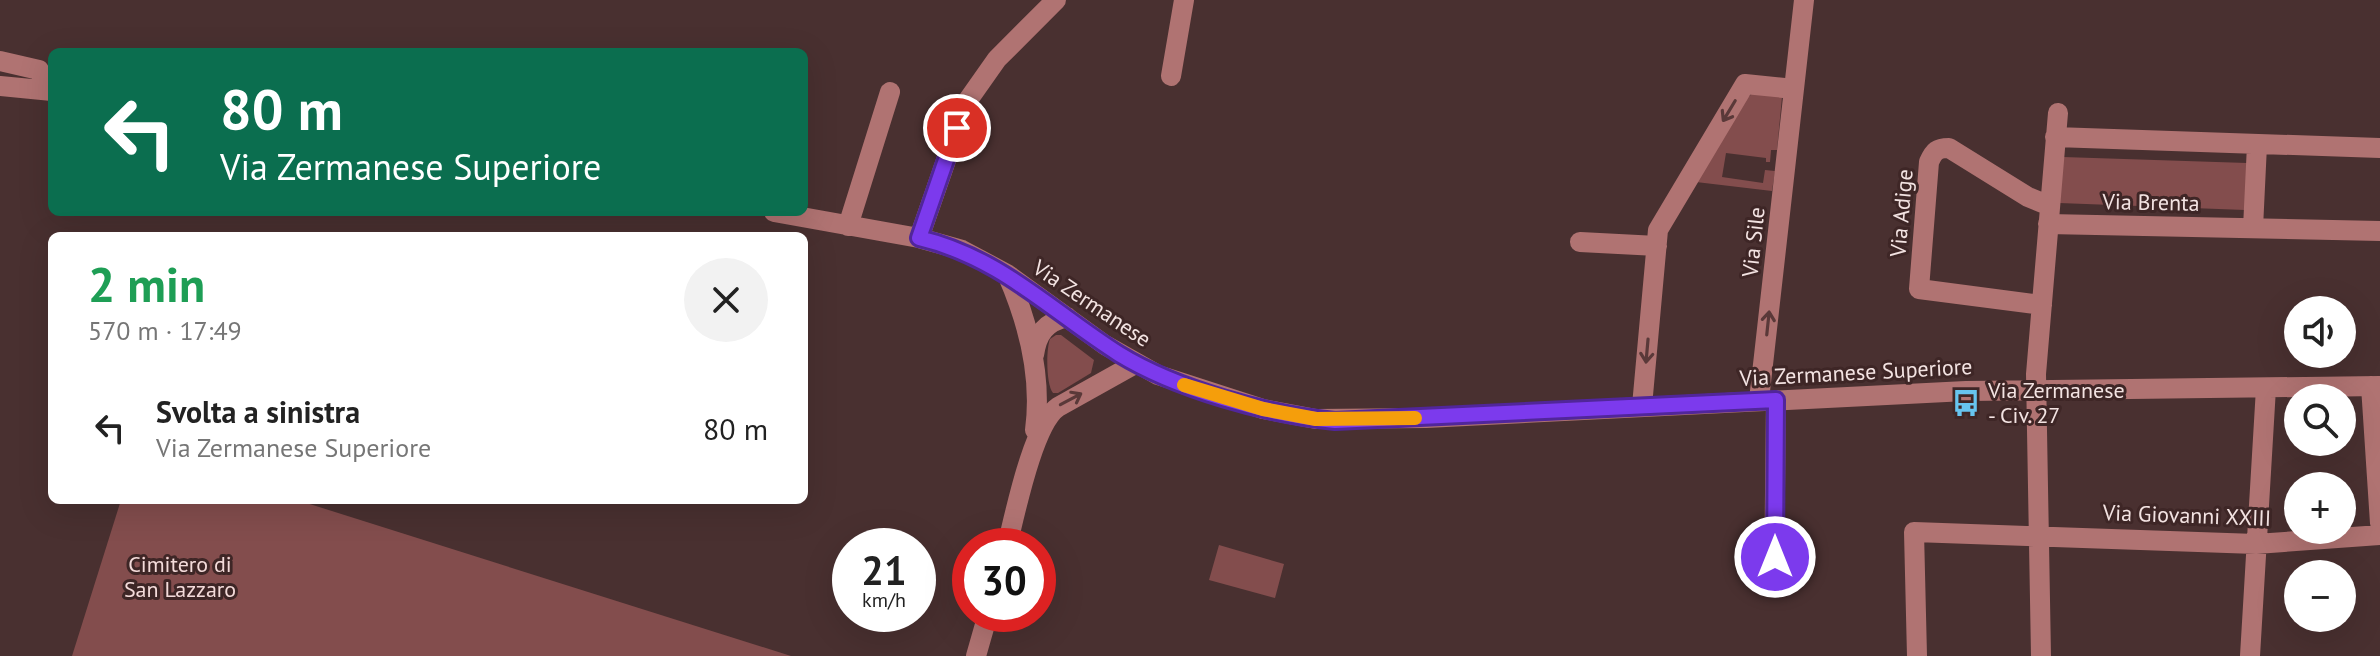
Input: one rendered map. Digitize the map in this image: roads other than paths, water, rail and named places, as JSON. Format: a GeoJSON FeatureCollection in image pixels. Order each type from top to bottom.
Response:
{"type":"FeatureCollection","features":[{"type":"Feature","properties":{"kind":"street"},"geometry":{"type":"LineString","coordinates":[[919,238],[966,103],[997,59],[1056,0]]}},
{"type":"Feature","properties":{"kind":"street"},"geometry":{"type":"LineString","coordinates":[[1171,76],[1184,0]]}},
{"type":"Feature","properties":{"kind":"street","name":"Via Sile"},"geometry":{"type":"LineString","coordinates":[[1774,587],[1767,400],[1804,0]]}},
{"type":"Feature","properties":{"kind":"street"},"geometry":{"type":"LineString","coordinates":[[0,61],[23,65],[39,90]]}},
{"type":"Feature","properties":{"kind":"street"},"geometry":{"type":"LineString","coordinates":[[1642,406],[1658,230],[1745,84],[1794,89]]}},
{"type":"Feature","properties":{"kind":"street"},"geometry":{"type":"LineString","coordinates":[[0,86],[39,90]]}},
{"type":"Feature","properties":{"kind":"street"},"geometry":{"type":"LineString","coordinates":[[848,226],[890,92]]}},
{"type":"Feature","properties":{"kind":"street"},"geometry":{"type":"LineString","coordinates":[[2041,656],[2037,389],[2058,113]]}},
{"type":"Feature","properties":{"kind":"street"},"geometry":{"type":"LineString","coordinates":[[2055,137],[2380,148]]}},
{"type":"Feature","properties":{"kind":"street"},"geometry":{"type":"LineString","coordinates":[[2253,228],[2257,145]]}},
{"type":"Feature","properties":{"kind":"street","name":"Via Adige"},"geometry":{"type":"LineString","coordinates":[[2042,305],[1919,289],[1929,162],[1934,152],[1949,148],[2028,197],[2049,215]]}},
{"type":"Feature","properties":{"kind":"street","name":"Via Brenta"},"geometry":{"type":"LineString","coordinates":[[2049,215],[2253,228],[2380,231]]}},
{"type":"Feature","properties":{"kind":"street","name":"Via Zermanese"},"geometry":{"type":"LineString","coordinates":[[795,216],[919,238],[962,250],[1007,274],[1135,364],[1179,383],[1263,409],[1335,421]]}},
{"type":"Feature","properties":{"kind":"street"},"geometry":{"type":"LineString","coordinates":[[1580,242],[1657,246]]}},
{"type":"Feature","properties":{"kind":"street"},"geometry":{"type":"LineString","coordinates":[[1007,274],[1022,314],[1033,361],[1038,403],[1031,457]]}},
{"type":"Feature","properties":{"kind":"street"},"geometry":{"type":"LineString","coordinates":[[1033,361],[1041,331],[1052,322],[1067,317]]}},
{"type":"Feature","properties":{"kind":"street"},"geometry":{"type":"LineString","coordinates":[[1012,528],[1031,457],[1043,424],[1052,410],[1135,364]]}},
{"type":"Feature","properties":{"kind":"street"},"geometry":{"type":"LineString","coordinates":[[2375,386],[2380,523]]}},
{"type":"Feature","properties":{"kind":"street","name":"Via Zermanese Superiore"},"geometry":{"type":"LineString","coordinates":[[1335,421],[2037,389],[2375,386]]}},
{"type":"Feature","properties":{"kind":"street"},"geometry":{"type":"LineString","coordinates":[[2250,656],[2266,388]]}},
{"type":"Feature","properties":{"kind":"street","name":"Via Giovanni XXIII"},"geometry":{"type":"LineString","coordinates":[[1917,656],[1914,532],[2040,534],[2256,544],[2380,535]]}},
{"type":"Feature","properties":{"kind":"street"},"geometry":{"type":"LineString","coordinates":[[976,656],[983,632]]}},
{"type":"Feature","properties":{"kind":"place","name":"Via Zermanese - Civ. 27"},"geometry":{"type":"Point","coordinates":[1966,403]}},
{"type":"Feature","properties":{"kind":"park label","name":"Cimitero di San Lazzaro"},"geometry":{"type":"Point","coordinates":[180,576]}}]}
